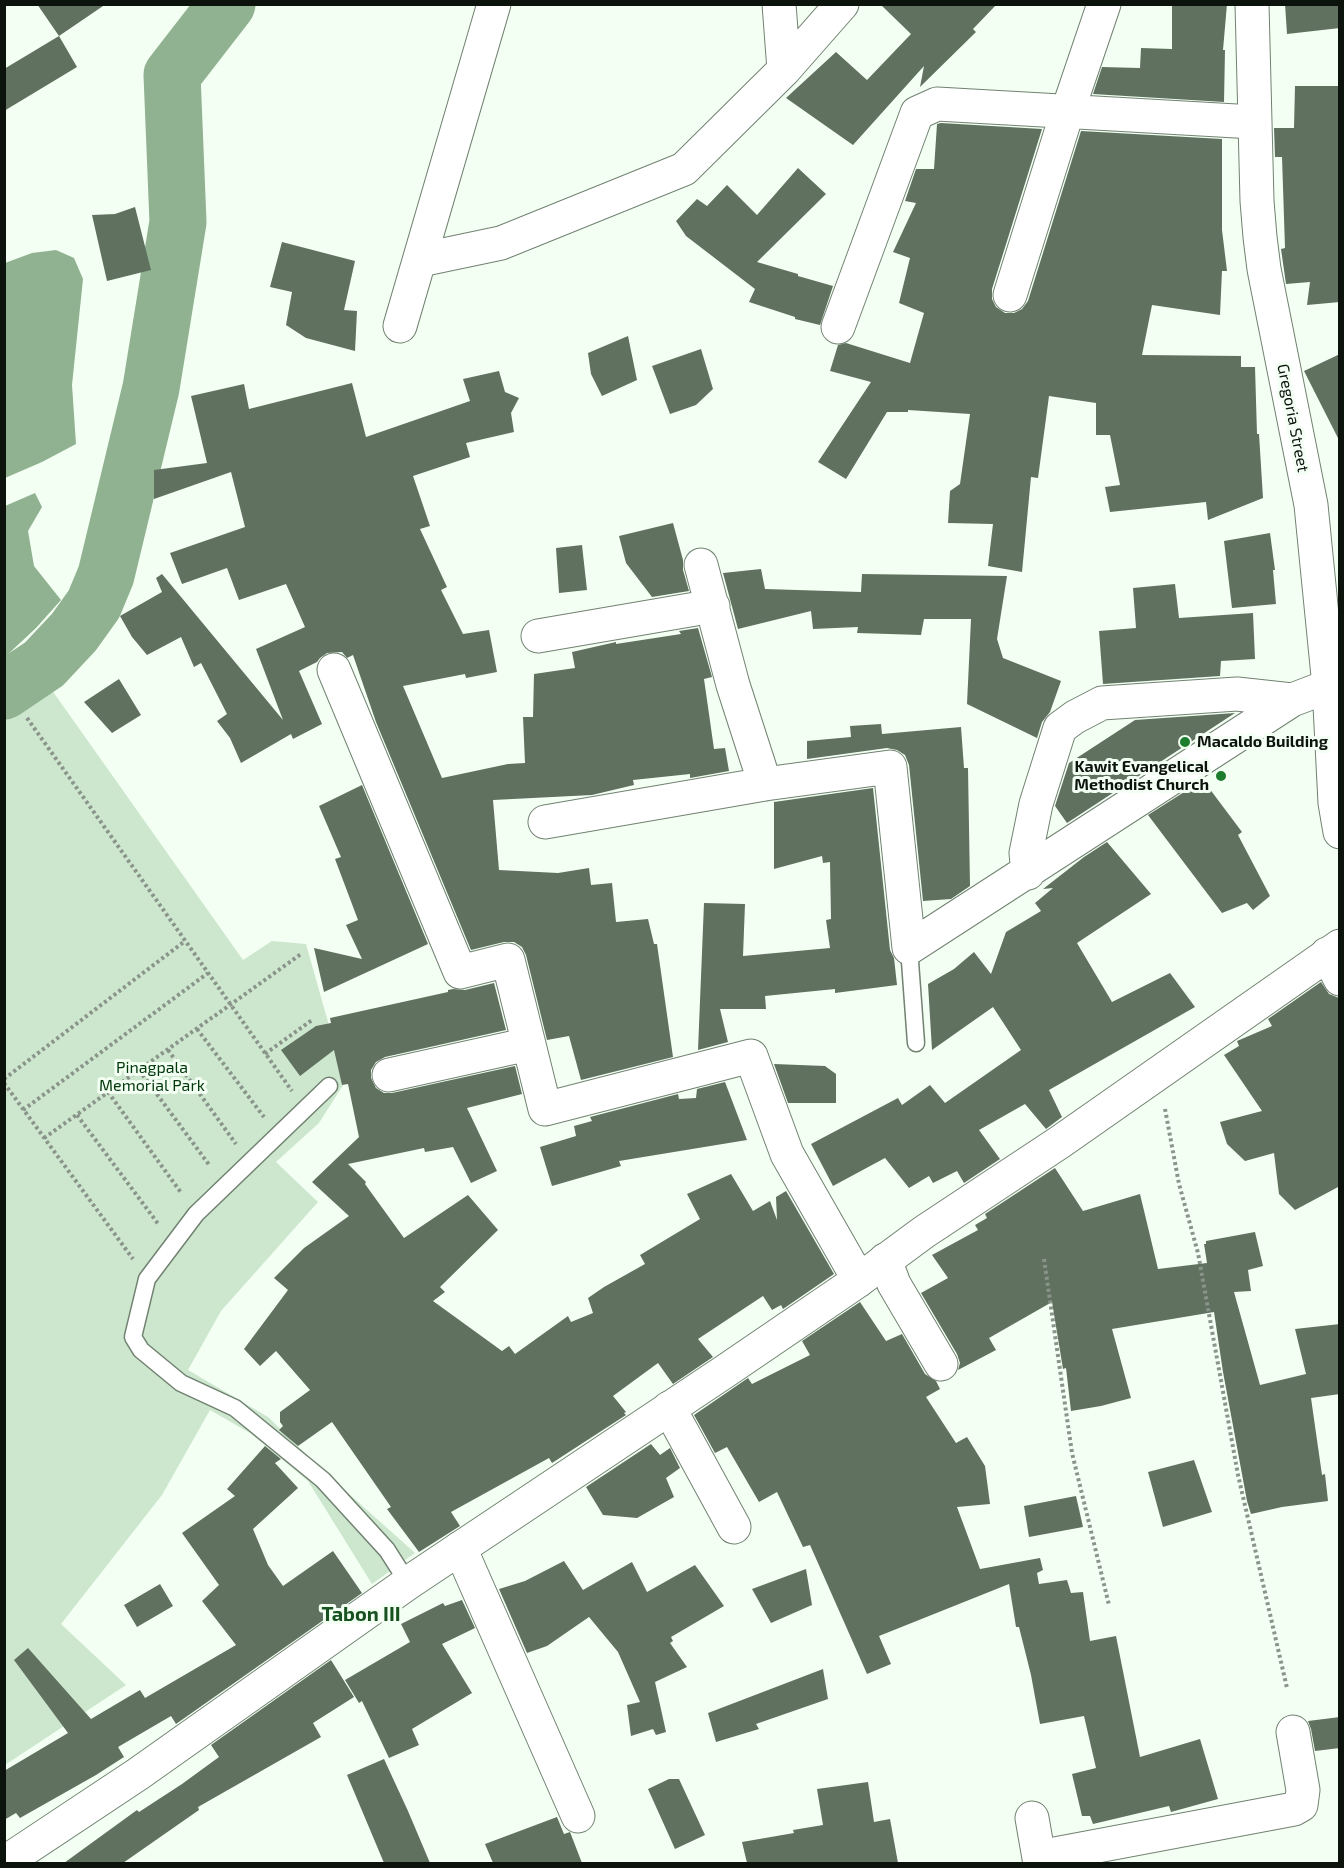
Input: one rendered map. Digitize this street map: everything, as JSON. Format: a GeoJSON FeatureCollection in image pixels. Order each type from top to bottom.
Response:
{"type":"FeatureCollection","features":[{"type":"Feature","properties":{"kind":"street"},"geometry":{"type":"LineString","coordinates":[[400,326],[494,4]]}},
{"type":"Feature","properties":{"kind":"street"},"geometry":{"type":"LineString","coordinates":[[779,4],[784,70]]}},
{"type":"Feature","properties":{"kind":"street"},"geometry":{"type":"LineString","coordinates":[[420,260],[501,243],[684,169],[784,70],[842,4]]}},
{"type":"Feature","properties":{"kind":"street"},"geometry":{"type":"LineString","coordinates":[[1010,295],[1067,112],[1104,4]]}},
{"type":"Feature","properties":{"kind":"street","name":"Gregoria Street"},"geometry":{"type":"LineString","coordinates":[[1252,4],[1254,123],[1261,248],[1311,505],[1329,686],[1335,803],[1340,832]]}},
{"type":"Feature","properties":{"kind":"street"},"geometry":{"type":"LineString","coordinates":[[838,327],[917,112],[937,104],[1254,123]]}},
{"type":"Feature","properties":{"kind":"street"},"geometry":{"type":"LineString","coordinates":[[701,565],[733,685],[765,784]]}},
{"type":"Feature","properties":{"kind":"street"},"geometry":{"type":"LineString","coordinates":[[538,636],[713,606]]}},
{"type":"Feature","properties":{"kind":"street"},"geometry":{"type":"LineString","coordinates":[[334,670],[460,972],[508,960],[545,1109],[751,1056],[787,1154],[859,1280]]}},
{"type":"Feature","properties":{"kind":"street"},"geometry":{"type":"LineString","coordinates":[[545,822],[765,784],[890,767],[909,948],[1292,700],[1329,686]]}},
{"type":"Feature","properties":{"kind":"street"},"geometry":{"type":"LineString","coordinates":[[1028,873],[1026,853],[1036,804],[1060,728],[1075,717],[1102,703],[1237,694],[1292,700]]}},
{"type":"Feature","properties":{"kind":"street"},"geometry":{"type":"LineString","coordinates":[[4,1863],[138,1774],[408,1583],[859,1280],[1158,1073],[1336,959]]}},
{"type":"Feature","properties":{"kind":"street"},"geometry":{"type":"LineString","coordinates":[[389,1075],[529,1044]]}},
{"type":"Feature","properties":{"kind":"street"},"geometry":{"type":"LineString","coordinates":[[885,1260],[894,1284],[941,1364]]}},
{"type":"Feature","properties":{"kind":"street"},"geometry":{"type":"LineString","coordinates":[[669,1408],[735,1527]]}},
{"type":"Feature","properties":{"kind":"street"},"geometry":{"type":"LineString","coordinates":[[460,1548],[578,1816]]}},
{"type":"Feature","properties":{"kind":"street"},"geometry":{"type":"LineString","coordinates":[[1032,1818],[1040,1860],[1294,1809],[1301,1805],[1302,1790],[1293,1732]]}},
{"type":"Feature","properties":{"kind":"lane"},"geometry":{"type":"LineString","coordinates":[[909,948],[916,1043]]}},
{"type":"Feature","properties":{"kind":"lane"},"geometry":{"type":"LineString","coordinates":[[329,1086],[196,1214],[147,1279],[133,1337],[141,1350],[181,1383],[235,1408],[323,1480],[387,1550],[408,1583]]}},
{"type":"Feature","properties":{"kind":"path"},"geometry":{"type":"LineString","coordinates":[[27,718],[304,1109]]}},
{"type":"Feature","properties":{"kind":"path"},"geometry":{"type":"LineString","coordinates":[[147,1279],[4,1081],[185,941]]}},
{"type":"Feature","properties":{"kind":"path"},"geometry":{"type":"LineString","coordinates":[[44,1138],[301,954]]}},
{"type":"Feature","properties":{"kind":"path"},"geometry":{"type":"LineString","coordinates":[[23,1110],[208,973]]}},
{"type":"Feature","properties":{"kind":"path"},"geometry":{"type":"LineString","coordinates":[[265,1054],[312,1020]]}},
{"type":"Feature","properties":{"kind":"path"},"geometry":{"type":"LineString","coordinates":[[198,1029],[277,1135]]}},
{"type":"Feature","properties":{"kind":"path"},"geometry":{"type":"LineString","coordinates":[[168,1050],[249,1162]]}},
{"type":"Feature","properties":{"kind":"path"},"geometry":{"type":"LineString","coordinates":[[139,1070],[224,1186]]}},
{"type":"Feature","properties":{"kind":"path"},"geometry":{"type":"LineString","coordinates":[[1158,1073],[1179,1184],[1198,1253],[1238,1475],[1287,1688]]}},
{"type":"Feature","properties":{"kind":"path"},"geometry":{"type":"LineString","coordinates":[[108,1092],[196,1214]]}},
{"type":"Feature","properties":{"kind":"path"},"geometry":{"type":"LineString","coordinates":[[77,1115],[174,1244]]}},
{"type":"Feature","properties":{"kind":"path"},"geometry":{"type":"LineString","coordinates":[[1044,1259],[1072,1453],[1109,1605]]}},
{"type":"Feature","properties":{"kind":"green space","name":"Pinagpala Memorial Park"},"geometry":{"type":"Polygon","coordinates":[[[44,679],[243,960],[272,941],[306,944],[345,1082],[319,1123],[276,1162],[318,1202],[221,1311],[188,1370],[268,1417],[319,1467],[415,1553],[372,1584],[308,1481],[250,1433],[210,1410],[162,1495],[61,1624],[126,1685],[5,1765],[4,707],[44,679]]]}},
{"type":"Feature","properties":{"kind":"shaded area"},"geometry":{"type":"Polygon","coordinates":[[[56,250],[74,258],[83,279],[72,385],[76,444],[5,478],[5,263],[32,253],[56,250]]]}},
{"type":"Feature","properties":{"kind":"shaded area"},"geometry":{"type":"Polygon","coordinates":[[[35,493],[42,507],[28,531],[34,566],[61,600],[5,657],[5,506],[35,493]]]}},
{"type":"Feature","properties":{"kind":"building"},"geometry":{"type":"Polygon","coordinates":[[[37,4],[106,4],[59,36],[37,4]]]}},
{"type":"Feature","properties":{"kind":"building"},"geometry":{"type":"Polygon","coordinates":[[[880,4],[997,4],[973,29],[976,32],[920,87],[924,66],[853,145],[786,98],[836,52],[867,80],[911,34],[880,4]]]}},
{"type":"Feature","properties":{"kind":"building"},"geometry":{"type":"Polygon","coordinates":[[[1172,4],[1227,4],[1223,50],[1225,50],[1224,102],[1093,94],[1102,67],[1140,68],[1141,48],[1172,49],[1172,4]]]}},
{"type":"Feature","properties":{"kind":"building"},"geometry":{"type":"Polygon","coordinates":[[[1285,4],[1338,4],[1340,28],[1287,34],[1285,4]]]}},
{"type":"Feature","properties":{"kind":"building"},"geometry":{"type":"Polygon","coordinates":[[[59,36],[77,67],[4,111],[4,69],[59,36]]]}},
{"type":"Feature","properties":{"kind":"building"},"geometry":{"type":"Polygon","coordinates":[[[1295,86],[1339,86],[1340,302],[1307,305],[1310,282],[1286,284],[1281,249],[1285,248],[1282,157],[1275,157],[1274,128],[1294,128],[1295,86]]]}},
{"type":"Feature","properties":{"kind":"building"},"geometry":{"type":"Polygon","coordinates":[[[937,124],[1042,129],[992,289],[992,299],[996,307],[1005,313],[1014,313],[1022,309],[1028,301],[1081,131],[1222,139],[1222,230],[1227,271],[1222,271],[1220,315],[1152,305],[1142,355],[1241,356],[1241,367],[1255,367],[1257,434],[1259,434],[1263,498],[1208,520],[1206,502],[1110,512],[1105,487],[1120,485],[1110,435],[1096,435],[1096,403],[1049,396],[1038,478],[1031,477],[1022,572],[988,566],[993,524],[948,523],[950,491],[960,484],[970,414],[908,410],[908,412],[887,412],[846,479],[818,462],[871,382],[830,371],[838,345],[846,343],[910,363],[924,313],[899,303],[910,258],[893,252],[916,203],[905,201],[916,169],[934,169],[937,124]]]}},
{"type":"Feature","properties":{"kind":"building"},"geometry":{"type":"Polygon","coordinates":[[[798,168],[826,194],[757,262],[833,286],[820,325],[795,319],[795,317],[749,302],[755,289],[686,236],[676,221],[697,199],[707,206],[727,185],[757,215],[798,168]]]}},
{"type":"Feature","properties":{"kind":"building"},"geometry":{"type":"Polygon","coordinates":[[[135,207],[151,270],[107,281],[92,215],[115,214],[135,207]]]}},
{"type":"Feature","properties":{"kind":"building"},"geometry":{"type":"Polygon","coordinates":[[[282,242],[355,261],[344,310],[357,311],[355,351],[306,338],[286,325],[292,292],[270,287],[282,242]]]}},
{"type":"Feature","properties":{"kind":"building"},"geometry":{"type":"Polygon","coordinates":[[[628,336],[637,380],[602,396],[591,374],[588,353],[628,336]]]}},
{"type":"Feature","properties":{"kind":"building"},"geometry":{"type":"Polygon","coordinates":[[[701,349],[713,389],[696,405],[670,414],[652,366],[701,349]]]}},
{"type":"Feature","properties":{"kind":"building"},"geometry":{"type":"Polygon","coordinates":[[[1340,354],[1340,442],[1304,371],[1340,354]]]}},
{"type":"Feature","properties":{"kind":"building"},"geometry":{"type":"Polygon","coordinates":[[[499,371],[505,392],[519,398],[511,413],[514,432],[466,443],[470,457],[413,476],[430,526],[420,529],[447,587],[441,590],[463,634],[489,630],[497,672],[466,678],[465,674],[403,686],[442,778],[508,764],[525,763],[523,717],[533,717],[534,674],[575,668],[572,652],[616,642],[616,644],[681,634],[679,631],[698,628],[712,677],[704,679],[714,749],[725,748],[729,771],[690,778],[690,774],[633,780],[634,785],[592,795],[493,800],[499,870],[558,873],[589,868],[591,885],[612,883],[616,922],[648,919],[654,944],[657,944],[673,1057],[581,1080],[569,1036],[547,1040],[522,947],[514,942],[504,942],[471,950],[376,722],[353,655],[347,658],[342,652],[327,653],[317,662],[299,671],[322,724],[293,739],[291,734],[241,763],[230,738],[217,721],[227,714],[201,663],[194,667],[181,637],[147,655],[132,637],[120,616],[162,592],[156,578],[162,574],[283,720],[256,649],[305,627],[286,584],[239,600],[227,568],[182,584],[170,553],[245,527],[231,472],[154,499],[154,470],[207,463],[191,396],[244,384],[249,409],[352,383],[366,437],[470,401],[463,379],[499,371]]]}},
{"type":"Feature","properties":{"kind":"building"},"geometry":{"type":"Polygon","coordinates":[[[673,523],[689,591],[652,597],[626,563],[619,536],[673,523]]]}},
{"type":"Feature","properties":{"kind":"building"},"geometry":{"type":"Polygon","coordinates":[[[1270,533],[1275,570],[1273,570],[1276,604],[1232,608],[1224,541],[1270,533]]]}},
{"type":"Feature","properties":{"kind":"building"},"geometry":{"type":"Polygon","coordinates":[[[582,545],[587,590],[559,593],[556,548],[582,545]]]}},
{"type":"Feature","properties":{"kind":"building"},"geometry":{"type":"Polygon","coordinates":[[[761,569],[765,589],[861,592],[862,574],[1007,576],[997,639],[1003,658],[1061,681],[1050,712],[1042,722],[1037,738],[967,704],[971,619],[924,619],[921,635],[857,633],[858,627],[813,629],[811,611],[738,629],[723,573],[761,569]]]}},
{"type":"Feature","properties":{"kind":"building"},"geometry":{"type":"Polygon","coordinates":[[[1175,584],[1179,618],[1253,613],[1255,659],[1221,661],[1220,676],[1103,684],[1099,631],[1136,628],[1133,588],[1175,584]]]}},
{"type":"Feature","properties":{"kind":"building"},"geometry":{"type":"Polygon","coordinates":[[[119,679],[141,715],[112,733],[84,702],[119,679]]]}},
{"type":"Feature","properties":{"kind":"building"},"geometry":{"type":"Polygon","coordinates":[[[1235,713],[1067,823],[1055,806],[1069,763],[1135,720],[1235,713]]]}},
{"type":"Feature","properties":{"kind":"building"},"geometry":{"type":"Polygon","coordinates":[[[881,724],[882,734],[961,727],[964,768],[968,768],[970,886],[951,899],[923,901],[909,765],[905,755],[887,748],[807,759],[807,741],[851,737],[850,726],[881,724]]]}},
{"type":"Feature","properties":{"kind":"building"},"geometry":{"type":"Polygon","coordinates":[[[1203,780],[1242,832],[1238,835],[1270,896],[1253,910],[1247,903],[1222,913],[1148,815],[1203,780]]]}},
{"type":"Feature","properties":{"kind":"building"},"geometry":{"type":"Polygon","coordinates":[[[362,785],[428,944],[324,992],[314,948],[362,959],[346,925],[358,920],[335,859],[341,857],[319,806],[362,785]]]}},
{"type":"Feature","properties":{"kind":"building"},"geometry":{"type":"Polygon","coordinates":[[[873,788],[890,950],[894,958],[897,985],[835,993],[835,989],[765,996],[766,1009],[720,1009],[728,1042],[698,1050],[704,903],[745,904],[743,956],[830,948],[826,920],[831,919],[830,862],[823,863],[822,856],[774,869],[774,802],[873,788]]]}},
{"type":"Feature","properties":{"kind":"building"},"geometry":{"type":"Polygon","coordinates":[[[1107,842],[1151,894],[1077,943],[1112,1002],[1170,973],[1195,1007],[1049,1090],[1062,1117],[1046,1129],[1025,1104],[979,1130],[1000,1159],[964,1183],[957,1171],[933,1183],[929,1176],[909,1188],[885,1158],[833,1186],[811,1144],[898,1098],[902,1105],[930,1085],[945,1103],[1021,1050],[993,1007],[932,1050],[928,984],[954,969],[974,952],[991,974],[1006,932],[1041,911],[1035,903],[1053,888],[1043,889],[1107,842]]]}},
{"type":"Feature","properties":{"kind":"building"},"geometry":{"type":"Polygon","coordinates":[[[1321,982],[1329,994],[1340,1000],[1340,1186],[1295,1210],[1279,1194],[1274,1153],[1245,1161],[1227,1144],[1220,1122],[1262,1111],[1224,1055],[1239,1046],[1237,1041],[1272,1026],[1268,1019],[1321,982]]]}},
{"type":"Feature","properties":{"kind":"building"},"geometry":{"type":"Polygon","coordinates":[[[494,983],[506,1030],[385,1057],[376,1062],[371,1070],[371,1078],[376,1088],[384,1093],[392,1093],[515,1066],[522,1094],[467,1108],[497,1171],[471,1183],[453,1147],[425,1152],[424,1148],[348,1164],[366,1182],[365,1184],[404,1238],[468,1195],[498,1230],[440,1287],[445,1292],[433,1301],[502,1351],[509,1346],[515,1354],[568,1316],[571,1322],[593,1313],[588,1298],[645,1264],[640,1255],[700,1219],[687,1194],[731,1174],[753,1211],[770,1201],[777,1220],[776,1197],[786,1191],[834,1274],[783,1309],[781,1305],[772,1310],[763,1296],[698,1339],[713,1357],[673,1384],[658,1363],[613,1396],[626,1415],[552,1463],[549,1458],[451,1512],[460,1526],[419,1552],[387,1509],[391,1507],[332,1422],[298,1446],[279,1430],[283,1426],[280,1422],[280,1412],[310,1390],[276,1351],[260,1366],[244,1349],[288,1290],[274,1278],[304,1248],[349,1216],[312,1182],[359,1137],[348,1084],[342,1085],[334,1050],[300,1076],[281,1050],[316,1026],[331,1023],[330,1018],[448,992],[448,990],[465,990],[494,983]]]}},
{"type":"Feature","properties":{"kind":"building"},"geometry":{"type":"Polygon","coordinates":[[[774,1064],[825,1066],[836,1074],[836,1103],[788,1103],[774,1064]]]}},
{"type":"Feature","properties":{"kind":"building"},"geometry":{"type":"Polygon","coordinates":[[[725,1082],[747,1140],[619,1161],[621,1166],[552,1186],[540,1147],[576,1136],[574,1126],[592,1121],[590,1117],[678,1094],[679,1099],[696,1098],[697,1089],[725,1082]]]}},
{"type":"Feature","properties":{"kind":"building"},"geometry":{"type":"Polygon","coordinates":[[[1055,1168],[1083,1211],[1140,1194],[1158,1269],[1207,1263],[1204,1244],[1206,1241],[1255,1232],[1263,1266],[1248,1270],[1251,1291],[1234,1292],[1260,1385],[1306,1374],[1295,1329],[1340,1324],[1340,1394],[1311,1398],[1328,1501],[1251,1514],[1223,1372],[1214,1312],[1112,1329],[1131,1398],[1101,1406],[1071,1411],[1066,1368],[1063,1369],[1052,1302],[989,1338],[996,1350],[958,1370],[960,1363],[957,1354],[921,1293],[948,1278],[932,1255],[978,1230],[975,1225],[987,1218],[985,1214],[1055,1168]]]}},
{"type":"Feature","properties":{"kind":"building"},"geometry":{"type":"Polygon","coordinates":[[[860,1302],[886,1341],[902,1334],[925,1374],[936,1381],[940,1389],[926,1397],[956,1443],[967,1437],[985,1466],[990,1504],[957,1507],[980,1569],[1040,1558],[1043,1570],[1037,1573],[1039,1584],[1067,1580],[1071,1593],[1083,1592],[1090,1641],[1116,1636],[1140,1757],[1200,1739],[1218,1799],[1171,1812],[1169,1806],[1093,1824],[1090,1816],[1082,1816],[1072,1774],[1096,1768],[1084,1716],[1040,1724],[1031,1675],[1019,1627],[1016,1627],[1009,1584],[879,1636],[891,1664],[867,1674],[810,1545],[803,1547],[777,1492],[759,1502],[727,1447],[715,1453],[694,1415],[748,1378],[752,1384],[810,1355],[802,1341],[860,1302]]]}},
{"type":"Feature","properties":{"kind":"building"},"geometry":{"type":"Polygon","coordinates":[[[651,1444],[660,1455],[670,1448],[680,1468],[666,1478],[674,1497],[637,1518],[603,1515],[586,1487],[651,1444]]]}},
{"type":"Feature","properties":{"kind":"building"},"geometry":{"type":"Polygon","coordinates":[[[265,1446],[281,1459],[275,1463],[298,1488],[253,1529],[268,1565],[283,1586],[333,1551],[362,1593],[176,1724],[171,1716],[118,1747],[124,1757],[96,1775],[20,1818],[16,1813],[4,1820],[4,1771],[68,1733],[14,1660],[28,1648],[91,1719],[140,1690],[145,1698],[236,1645],[202,1601],[219,1585],[182,1533],[235,1496],[227,1489],[265,1446]]]}},
{"type":"Feature","properties":{"kind":"building"},"geometry":{"type":"Polygon","coordinates":[[[1194,1460],[1212,1512],[1163,1527],[1148,1472],[1194,1460]]]}},
{"type":"Feature","properties":{"kind":"building"},"geometry":{"type":"Polygon","coordinates":[[[1076,1496],[1083,1527],[1029,1537],[1024,1506],[1076,1496]]]}},
{"type":"Feature","properties":{"kind":"building"},"geometry":{"type":"Polygon","coordinates":[[[564,1561],[583,1590],[632,1562],[647,1592],[695,1565],[724,1606],[671,1637],[673,1641],[670,1643],[687,1667],[655,1682],[666,1732],[656,1735],[653,1729],[631,1736],[627,1705],[640,1702],[618,1652],[589,1617],[547,1646],[527,1653],[499,1589],[525,1581],[564,1561]]]}},
{"type":"Feature","properties":{"kind":"building"},"geometry":{"type":"Polygon","coordinates":[[[806,1569],[812,1605],[771,1623],[752,1589],[806,1569]]]}},
{"type":"Feature","properties":{"kind":"building"},"geometry":{"type":"Polygon","coordinates":[[[160,1584],[173,1606],[137,1627],[124,1605],[160,1584]]]}},
{"type":"Feature","properties":{"kind":"building"},"geometry":{"type":"Polygon","coordinates":[[[462,1600],[475,1628],[442,1644],[472,1693],[412,1729],[419,1745],[389,1758],[362,1701],[359,1703],[345,1680],[410,1642],[401,1624],[443,1603],[445,1606],[462,1600]]]}},
{"type":"Feature","properties":{"kind":"building"},"geometry":{"type":"Polygon","coordinates":[[[331,1660],[354,1697],[313,1723],[321,1737],[198,1807],[199,1810],[123,1863],[64,1863],[137,1810],[139,1812],[219,1757],[211,1745],[331,1660]]]}},
{"type":"Feature","properties":{"kind":"building"},"geometry":{"type":"Polygon","coordinates":[[[823,1669],[828,1699],[756,1724],[759,1729],[716,1742],[708,1713],[823,1669]]]}},
{"type":"Feature","properties":{"kind":"building"},"geometry":{"type":"Polygon","coordinates":[[[1340,1717],[1340,1748],[1315,1751],[1308,1721],[1340,1717]]]}},
{"type":"Feature","properties":{"kind":"building"},"geometry":{"type":"Polygon","coordinates":[[[384,1759],[430,1863],[384,1863],[347,1775],[384,1759]]]}},
{"type":"Feature","properties":{"kind":"building"},"geometry":{"type":"Polygon","coordinates":[[[669,1779],[679,1779],[705,1835],[675,1849],[648,1789],[669,1779]]]}},
{"type":"Feature","properties":{"kind":"building"},"geometry":{"type":"Polygon","coordinates":[[[868,1782],[874,1822],[890,1819],[898,1863],[747,1863],[742,1842],[794,1833],[793,1830],[823,1825],[817,1789],[868,1782]]]}},
{"type":"Feature","properties":{"kind":"building"},"geometry":{"type":"Polygon","coordinates":[[[557,1817],[564,1834],[570,1832],[582,1863],[493,1863],[485,1844],[557,1817]]]}},
{"type":"Feature","properties":{"kind":"waterway"},"geometry":{"type":"LineString","coordinates":[[4,691],[44,664],[74,632],[94,604],[106,575],[151,388],[178,222],[172,75],[227,4]]}},
{"type":"Feature","properties":{"kind":"place","name":"Macaldo Building"},"geometry":{"type":"Point","coordinates":[1185,742]}},
{"type":"Feature","properties":{"kind":"place","name":"Kawit Evangelical Methodist Church"},"geometry":{"type":"Point","coordinates":[1221,776]}},
{"type":"Feature","properties":{"kind":"district","name":"Tabon III"},"geometry":{"type":"Point","coordinates":[361,1614]}}]}
